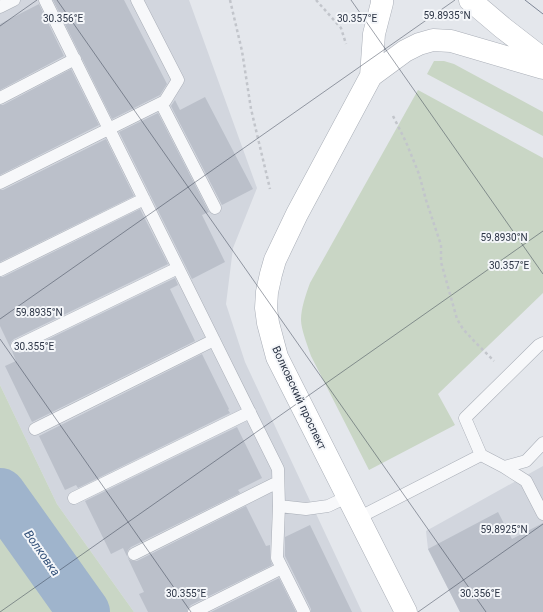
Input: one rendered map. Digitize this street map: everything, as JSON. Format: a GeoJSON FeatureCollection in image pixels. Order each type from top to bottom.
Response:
{"type":"FeatureCollection","features":[{"type":"Feature","properties":{"kind":"street","name":"Волковский проспект"},"geometry":{"type":"LineString","coordinates":[[382,0],[374,34],[371,76],[297,214],[275,260],[267,292],[266,308],[268,323],[277,357],[406,612]]}},
{"type":"Feature","properties":{"kind":"street"},"geometry":{"type":"LineString","coordinates":[[470,0],[543,59]]}},
{"type":"Feature","properties":{"kind":"street"},"geometry":{"type":"LineString","coordinates":[[371,76],[405,51],[419,44],[433,40],[451,41],[543,68]]}},
{"type":"Feature","properties":{"kind":"lane"},"geometry":{"type":"LineString","coordinates":[[0,7],[14,0]]}},
{"type":"Feature","properties":{"kind":"lane"},"geometry":{"type":"LineString","coordinates":[[45,0],[278,469],[279,506],[277,558],[304,612]]}},
{"type":"Feature","properties":{"kind":"lane"},"geometry":{"type":"LineString","coordinates":[[0,183],[166,101],[178,80],[137,0]]}},
{"type":"Feature","properties":{"kind":"lane"},"geometry":{"type":"LineString","coordinates":[[0,98],[75,60]]}},
{"type":"Feature","properties":{"kind":"lane"},"geometry":{"type":"LineString","coordinates":[[161,103],[215,208]]}},
{"type":"Feature","properties":{"kind":"lane"},"geometry":{"type":"LineString","coordinates":[[0,270],[144,199]]}},
{"type":"Feature","properties":{"kind":"lane"},"geometry":{"type":"LineString","coordinates":[[17,346],[178,268]]}},
{"type":"Feature","properties":{"kind":"lane"},"geometry":{"type":"LineString","coordinates":[[35,429],[214,340]]}},
{"type":"Feature","properties":{"kind":"lane"},"geometry":{"type":"LineString","coordinates":[[543,343],[539,345],[465,418],[481,456],[504,467],[526,481],[543,514]]}},
{"type":"Feature","properties":{"kind":"lane"},"geometry":{"type":"LineString","coordinates":[[74,498],[250,412]]}},
{"type":"Feature","properties":{"kind":"lane"},"geometry":{"type":"LineString","coordinates":[[504,467],[526,461],[543,443]]}},
{"type":"Feature","properties":{"kind":"lane"},"geometry":{"type":"LineString","coordinates":[[358,518],[481,456]]}},
{"type":"Feature","properties":{"kind":"lane"},"geometry":{"type":"LineString","coordinates":[[134,554],[278,482]]}},
{"type":"Feature","properties":{"kind":"lane"},"geometry":{"type":"LineString","coordinates":[[279,506],[306,509],[328,506],[347,497]]}},
{"type":"Feature","properties":{"kind":"lane"},"geometry":{"type":"LineString","coordinates":[[194,612],[282,568]]}},
{"type":"Feature","properties":{"kind":"path"},"geometry":{"type":"LineString","coordinates":[[230,0],[242,51],[251,109],[270,189]]}},
{"type":"Feature","properties":{"kind":"path"},"geometry":{"type":"LineString","coordinates":[[316,0],[341,28],[346,44]]}},
{"type":"Feature","properties":{"kind":"path"},"geometry":{"type":"LineString","coordinates":[[393,116],[406,142],[419,174],[441,245],[441,262],[457,319],[463,329],[475,342],[509,375]]}},
{"type":"Feature","properties":{"kind":"shaded area"},"geometry":{"type":"Polygon","coordinates":[[[0,0],[189,0],[257,188],[233,248],[226,304],[245,362],[362,612],[134,612],[57,504],[0,385],[0,0]]]}},
{"type":"Feature","properties":{"kind":"shaded area"},"geometry":{"type":"Polygon","coordinates":[[[543,466],[543,612],[460,612],[428,549],[426,531],[543,466]]]}},
{"type":"Feature","properties":{"kind":"green space"},"geometry":{"type":"Polygon","coordinates":[[[434,61],[444,61],[454,64],[543,112],[543,136],[427,74],[434,61]]]}},
{"type":"Feature","properties":{"kind":"green space"},"geometry":{"type":"Polygon","coordinates":[[[418,90],[543,158],[543,293],[438,394],[455,425],[369,470],[311,356],[302,328],[301,315],[310,283],[418,90]]]}},
{"type":"Feature","properties":{"kind":"green space"},"geometry":{"type":"Polygon","coordinates":[[[0,385],[57,504],[134,612],[0,612],[0,385]]]}},
{"type":"Feature","properties":{"kind":"building"},"geometry":{"type":"Polygon","coordinates":[[[53,0],[124,0],[167,84],[160,95],[112,119],[53,0]]]}},
{"type":"Feature","properties":{"kind":"building"},"geometry":{"type":"Polygon","coordinates":[[[39,4],[64,56],[0,90],[0,24],[39,4]]]}},
{"type":"Feature","properties":{"kind":"building"},"geometry":{"type":"Polygon","coordinates":[[[71,69],[99,125],[0,175],[0,105],[3,105],[71,69]]]}},
{"type":"Feature","properties":{"kind":"building"},"geometry":{"type":"Polygon","coordinates":[[[205,97],[253,189],[222,205],[171,106],[175,100],[180,110],[205,97]]]}},
{"type":"Feature","properties":{"kind":"building"},"geometry":{"type":"Polygon","coordinates":[[[158,113],[209,212],[202,215],[225,262],[192,279],[119,132],[158,113]]]}},
{"type":"Feature","properties":{"kind":"building"},"geometry":{"type":"Polygon","coordinates":[[[106,139],[134,196],[0,262],[0,190],[3,190],[106,139]]]}},
{"type":"Feature","properties":{"kind":"building"},"geometry":{"type":"Polygon","coordinates":[[[140,209],[168,264],[14,339],[11,342],[10,347],[0,326],[0,277],[3,277],[140,209]]]}},
{"type":"Feature","properties":{"kind":"building"},"geometry":{"type":"Polygon","coordinates":[[[175,278],[178,285],[170,289],[195,341],[32,422],[5,366],[16,361],[12,351],[20,353],[175,278]]]}},
{"type":"Feature","properties":{"kind":"building"},"geometry":{"type":"Polygon","coordinates":[[[202,354],[230,413],[78,488],[76,485],[65,490],[39,436],[202,354]]]}},
{"type":"Feature","properties":{"kind":"building"},"geometry":{"type":"Polygon","coordinates":[[[237,427],[262,478],[238,490],[240,493],[131,547],[128,550],[127,556],[123,548],[111,554],[85,501],[237,427]]]}},
{"type":"Feature","properties":{"kind":"building"},"geometry":{"type":"Polygon","coordinates":[[[246,506],[266,546],[270,545],[270,558],[272,565],[191,605],[187,612],[148,612],[139,594],[144,592],[128,558],[130,560],[137,561],[246,506]]]}},
{"type":"Feature","properties":{"kind":"building"},"geometry":{"type":"Polygon","coordinates":[[[498,512],[512,539],[543,523],[543,612],[460,612],[428,549],[498,512]]]}},
{"type":"Feature","properties":{"kind":"building"},"geometry":{"type":"Polygon","coordinates":[[[310,525],[352,612],[311,612],[311,609],[285,556],[285,537],[310,525]]]}},
{"type":"Feature","properties":{"kind":"building"},"geometry":{"type":"Polygon","coordinates":[[[279,578],[296,612],[211,612],[279,578]]]}},
{"type":"Feature","properties":{"kind":"waterway","name":"Волковка"},"geometry":{"type":"LineString","coordinates":[[0,494],[84,612]]}},
{"type":"Feature","properties":{"kind":"tram line"},"geometry":{"type":"LineString","coordinates":[[525,0],[543,14]]}}]}
